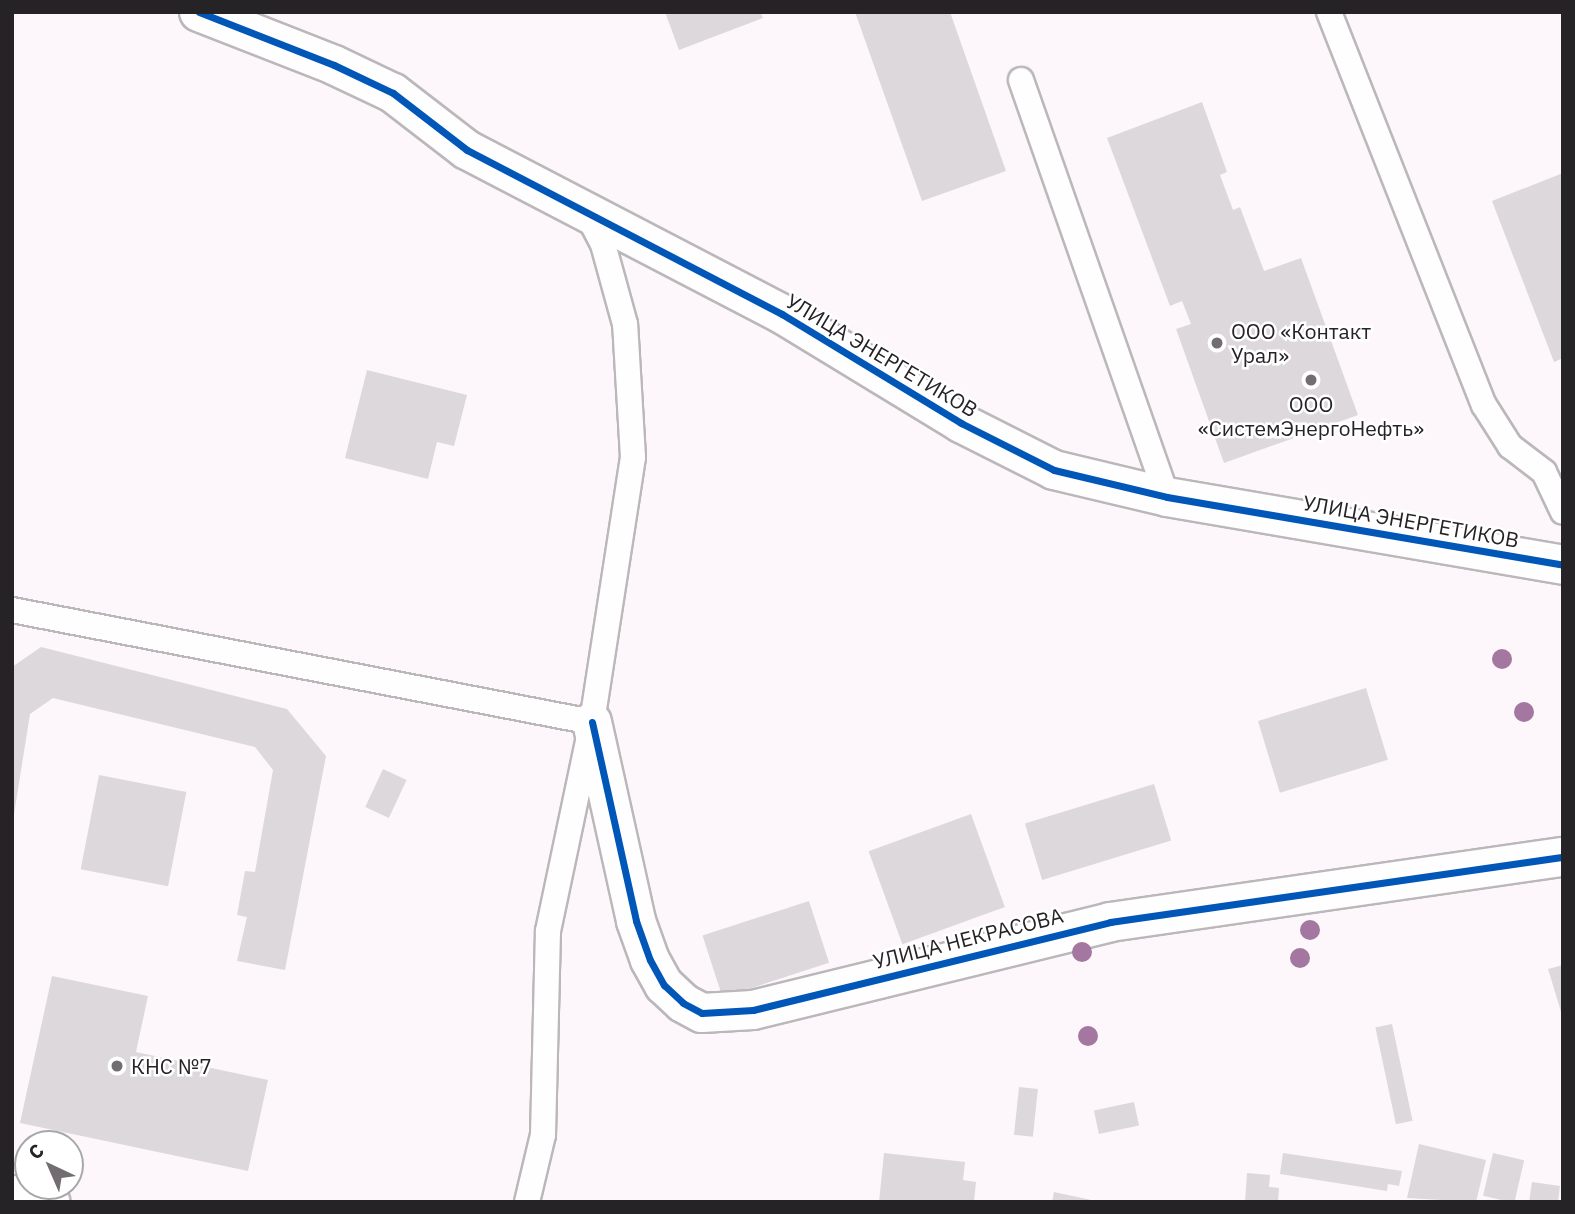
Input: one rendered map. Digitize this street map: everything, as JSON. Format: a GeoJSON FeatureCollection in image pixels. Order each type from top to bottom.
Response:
{"type":"FeatureCollection","features":[{"type":"Feature","properties":{"kind":"street","name":"УЛИЦА ЭНЕРГЕТИКОВ"},"geometry":{"type":"LineString","coordinates":[[199,12],[363,78],[393,93],[467,150],[782,314],[1011,452],[1054,470],[1167,497],[1563,565]]}},
{"type":"Feature","properties":{"kind":"street","name":"УЛИЦА НЕКРАСОВА"},"geometry":{"type":"LineString","coordinates":[[592,722],[636,920],[650,960],[664,985],[683,1003],[702,1013],[753,1010],[1110,922],[1563,857]]}},
{"type":"Feature","properties":{"kind":"street"},"geometry":{"type":"LineString","coordinates":[[12,1195],[50,1202]]}},
{"type":"Feature","properties":{"kind":"lane"},"geometry":{"type":"LineString","coordinates":[[1329,12],[1484,405],[1510,446],[1544,471],[1563,512]]}},
{"type":"Feature","properties":{"kind":"lane"},"geometry":{"type":"LineString","coordinates":[[1021,80],[1167,497]]}},
{"type":"Feature","properties":{"kind":"lane"},"geometry":{"type":"LineString","coordinates":[[527,1202],[543,1135],[548,931],[592,722],[634,457],[625,324],[603,244],[586,211]]}},
{"type":"Feature","properties":{"kind":"lane"},"geometry":{"type":"LineString","coordinates":[[12,610],[592,722]]}},
{"type":"Feature","properties":{"kind":"building"},"geometry":{"type":"Polygon","coordinates":[[[665,12],[760,12],[763,18],[679,50],[665,12]]]}},
{"type":"Feature","properties":{"kind":"building"},"geometry":{"type":"Polygon","coordinates":[[[855,12],[950,12],[1006,171],[922,201],[855,12]]]}},
{"type":"Feature","properties":{"kind":"building"},"geometry":{"type":"Polygon","coordinates":[[[1202,102],[1227,172],[1220,175],[1233,210],[1240,207],[1264,271],[1301,258],[1358,415],[1224,463],[1176,329],[1191,324],[1182,301],[1170,306],[1107,138],[1202,102]]]}},
{"type":"Feature","properties":{"kind":"building"},"geometry":{"type":"Polygon","coordinates":[[[1563,173],[1563,358],[1554,362],[1492,201],[1563,173]]]}},
{"type":"Feature","properties":{"kind":"building"},"geometry":{"type":"Polygon","coordinates":[[[367,370],[467,395],[454,446],[437,442],[428,479],[345,458],[367,370]]]}},
{"type":"Feature","properties":{"kind":"building"},"geometry":{"type":"Polygon","coordinates":[[[41,647],[287,709],[326,756],[285,970],[237,961],[247,917],[237,915],[245,871],[255,872],[273,770],[255,747],[53,698],[30,714],[12,827],[12,667],[41,647]]]}},
{"type":"Feature","properties":{"kind":"building"},"geometry":{"type":"Polygon","coordinates":[[[1366,688],[1388,760],[1280,793],[1258,721],[1366,688]]]}},
{"type":"Feature","properties":{"kind":"building"},"geometry":{"type":"Polygon","coordinates":[[[383,769],[407,780],[389,818],[365,807],[383,769]]]}},
{"type":"Feature","properties":{"kind":"building"},"geometry":{"type":"Polygon","coordinates":[[[99,775],[186,792],[168,886],[81,869],[99,775]]]}},
{"type":"Feature","properties":{"kind":"building"},"geometry":{"type":"Polygon","coordinates":[[[1154,784],[1171,840],[1042,880],[1025,823],[1154,784]]]}},
{"type":"Feature","properties":{"kind":"building"},"geometry":{"type":"Polygon","coordinates":[[[971,814],[1005,907],[902,944],[869,851],[971,814]]]}},
{"type":"Feature","properties":{"kind":"building"},"geometry":{"type":"Polygon","coordinates":[[[809,901],[829,963],[723,997],[702,936],[809,901]]]}},
{"type":"Feature","properties":{"kind":"building"},"geometry":{"type":"Polygon","coordinates":[[[1563,965],[1563,1015],[1562,1015],[1548,969],[1563,965]]]}},
{"type":"Feature","properties":{"kind":"building","name":"КНС №7"},"geometry":{"type":"Polygon","coordinates":[[[52,976],[148,996],[136,1052],[268,1080],[248,1171],[84,1136],[84,1130],[53,1130],[20,1123],[52,976]]]}},
{"type":"Feature","properties":{"kind":"building"},"geometry":{"type":"Polygon","coordinates":[[[1392,1024],[1413,1121],[1396,1124],[1375,1028],[1392,1024]]]}},
{"type":"Feature","properties":{"kind":"building"},"geometry":{"type":"Polygon","coordinates":[[[1019,1087],[1038,1089],[1033,1137],[1014,1135],[1019,1087]]]}},
{"type":"Feature","properties":{"kind":"building"},"geometry":{"type":"Polygon","coordinates":[[[1134,1102],[1139,1125],[1099,1134],[1094,1111],[1134,1102]]]}},
{"type":"Feature","properties":{"kind":"building"},"geometry":{"type":"Polygon","coordinates":[[[1419,1144],[1486,1160],[1476,1202],[1407,1198],[1419,1144]]]}},
{"type":"Feature","properties":{"kind":"building"},"geometry":{"type":"Polygon","coordinates":[[[884,1153],[965,1162],[963,1180],[976,1182],[974,1202],[879,1202],[884,1153]]]}},
{"type":"Feature","properties":{"kind":"building"},"geometry":{"type":"Polygon","coordinates":[[[1283,1153],[1402,1171],[1399,1186],[1388,1184],[1387,1191],[1280,1174],[1283,1153]]]}},
{"type":"Feature","properties":{"kind":"building"},"geometry":{"type":"Polygon","coordinates":[[[1493,1153],[1524,1160],[1515,1202],[1483,1196],[1493,1153]]]}},
{"type":"Feature","properties":{"kind":"building"},"geometry":{"type":"Polygon","coordinates":[[[1247,1173],[1270,1175],[1269,1187],[1279,1188],[1278,1202],[1245,1202],[1247,1173]]]}},
{"type":"Feature","properties":{"kind":"building"},"geometry":{"type":"Polygon","coordinates":[[[1532,1182],[1560,1186],[1558,1202],[1529,1202],[1532,1182]]]}},
{"type":"Feature","properties":{"kind":"building"},"geometry":{"type":"Polygon","coordinates":[[[1054,1192],[1096,1201],[1096,1202],[1052,1202],[1054,1192]]]}},
{"type":"Feature","properties":{"kind":"cycle path"},"geometry":{"type":"LineString","coordinates":[[199,12],[334,65],[393,93],[467,150],[782,314],[961,423],[1054,470],[1167,497],[1563,565]]}},
{"type":"Feature","properties":{"kind":"cycle path"},"geometry":{"type":"LineString","coordinates":[[592,722],[636,921],[650,960],[664,985],[683,1003],[702,1013],[753,1010],[1110,922],[1563,857]]}},
{"type":"Feature","properties":{"kind":"place","name":"ООО «Контакт Урал»"},"geometry":{"type":"Point","coordinates":[1217,343]}},
{"type":"Feature","properties":{"kind":"place","name":"ООО «СистемЭнергоНефть»"},"geometry":{"type":"Point","coordinates":[1311,380]}},
{"type":"Feature","properties":{"kind":"place","name":"КНС №7"},"geometry":{"type":"Point","coordinates":[117,1066]}}]}
